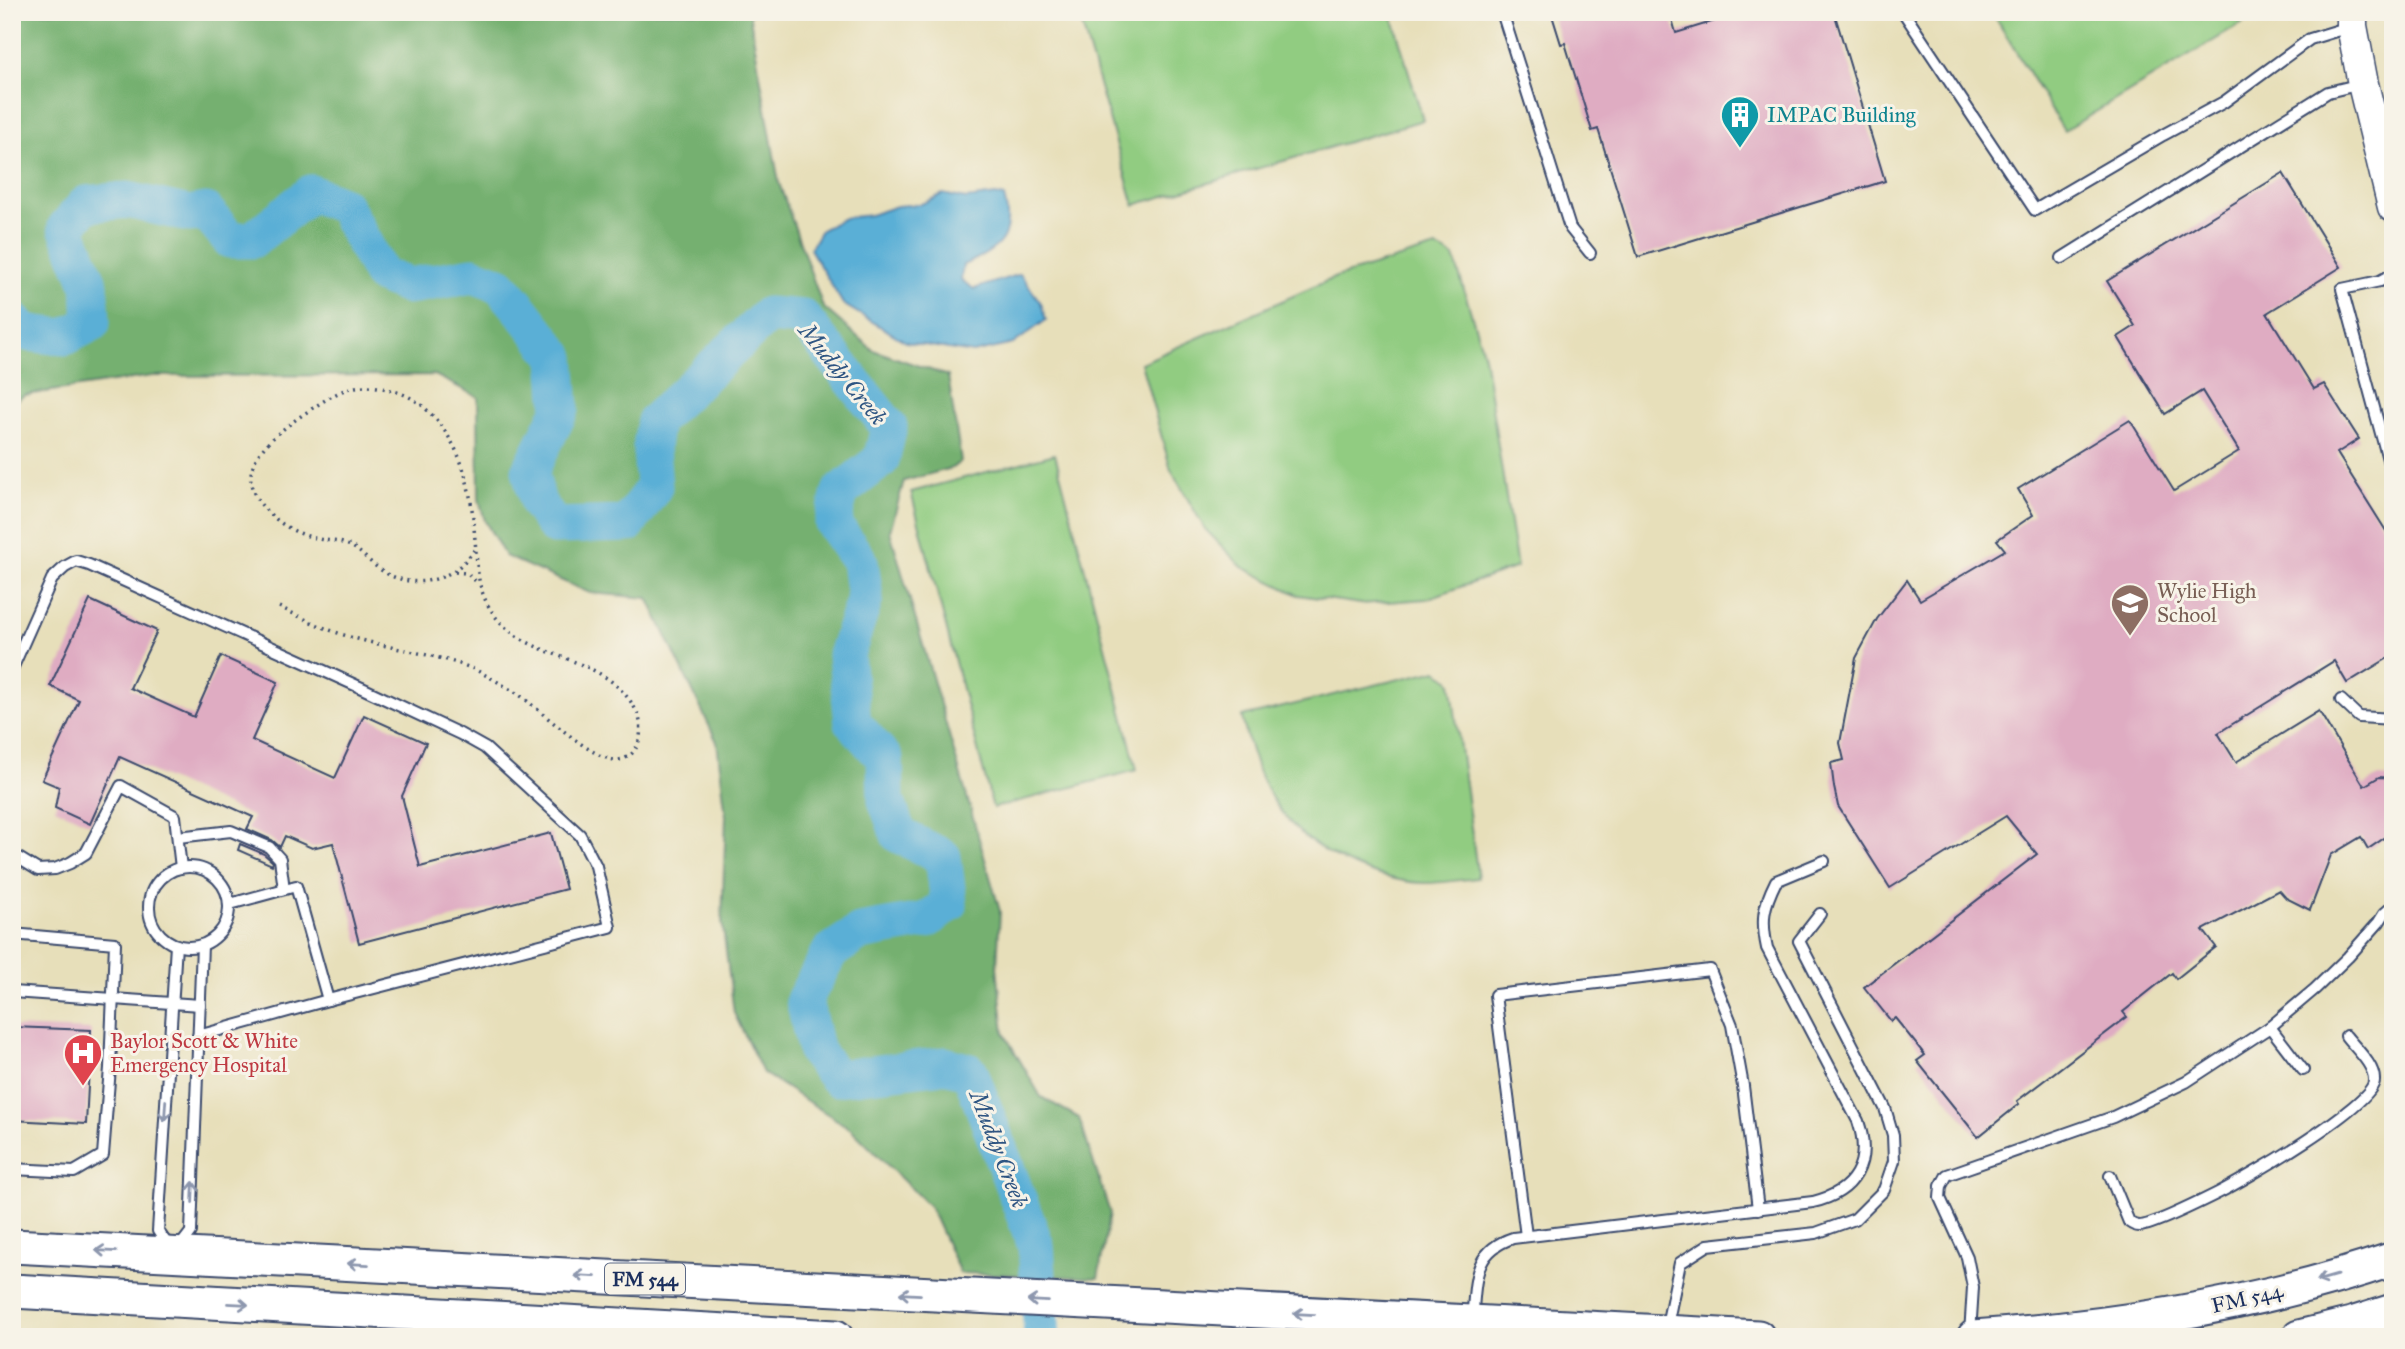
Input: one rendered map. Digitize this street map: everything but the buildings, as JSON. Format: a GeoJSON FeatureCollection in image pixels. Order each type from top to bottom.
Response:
{"type":"FeatureCollection","features":[{"type":"Feature","properties":{"kind":"main road"},"geometry":{"type":"LineString","coordinates":[[2352,19],[2363,84],[2393,207]]}},
{"type":"Feature","properties":{"kind":"main road","name":"FM 544"},"geometry":{"type":"LineString","coordinates":[[12,1245],[1665,1335],[1758,1337]]}},
{"type":"Feature","properties":{"kind":"main road"},"geometry":{"type":"LineString","coordinates":[[170,1300],[174,1254]]}},
{"type":"Feature","properties":{"kind":"main road","name":"FM 544"},"geometry":{"type":"LineString","coordinates":[[1972,1337],[2177,1314],[2286,1290],[2393,1259]]}},
{"type":"Feature","properties":{"kind":"main road","name":"FM 544"},"geometry":{"type":"LineString","coordinates":[[12,1291],[834,1337]]}},
{"type":"Feature","properties":{"kind":"main road"},"geometry":{"type":"LineString","coordinates":[[2299,1337],[2393,1311]]}},
{"type":"Feature","properties":{"kind":"lane"},"geometry":{"type":"LineString","coordinates":[[1502,12],[1570,228],[1590,253]]}},
{"type":"Feature","properties":{"kind":"lane"},"geometry":{"type":"LineString","coordinates":[[1904,13],[2035,210],[2224,102],[2310,39],[2352,19]]}},
{"type":"Feature","properties":{"kind":"lane"},"geometry":{"type":"LineString","coordinates":[[2062,258],[2328,92],[2363,84]]}},
{"type":"Feature","properties":{"kind":"lane"},"geometry":{"type":"LineString","coordinates":[[2393,274],[2380,281],[2342,289],[2393,478]]}},
{"type":"Feature","properties":{"kind":"lane"},"geometry":{"type":"LineString","coordinates":[[12,669],[52,579],[76,561],[364,689],[485,748],[580,835],[590,850],[610,927],[198,1036]]}},
{"type":"Feature","properties":{"kind":"lane"},"geometry":{"type":"LineString","coordinates":[[2341,700],[2359,718],[2393,719]]}},
{"type":"Feature","properties":{"kind":"lane"},"geometry":{"type":"LineString","coordinates":[[12,854],[38,870],[55,869],[71,863],[86,853],[121,786],[175,816],[181,868]]}},
{"type":"Feature","properties":{"kind":"lane"},"geometry":{"type":"LineString","coordinates":[[178,837],[231,831],[269,847],[280,859],[284,889]]}},
{"type":"Feature","properties":{"kind":"lane"},"geometry":{"type":"LineString","coordinates":[[1472,1323],[1478,1271],[1488,1252],[1499,1242],[1813,1202],[1830,1198],[1846,1188],[1857,1174],[1863,1157],[1864,1139],[1858,1121],[1767,948],[1763,925],[1766,902],[1776,881],[1824,861]]}},
{"type":"Feature","properties":{"kind":"lane"},"geometry":{"type":"LineString","coordinates":[[181,868],[208,871],[219,880],[230,904],[223,930],[202,946],[176,945],[164,939],[150,918],[152,892],[159,881],[181,868]]}},
{"type":"Feature","properties":{"kind":"lane"},"geometry":{"type":"LineString","coordinates":[[230,904],[296,886],[328,1000]]}},
{"type":"Feature","properties":{"kind":"lane"},"geometry":{"type":"LineString","coordinates":[[1972,1337],[1973,1287],[1967,1257],[1940,1198],[1941,1186],[1947,1175],[2113,1117],[2186,1082],[2270,1027],[2315,989],[2348,957],[2393,906]]}},
{"type":"Feature","properties":{"kind":"lane"},"geometry":{"type":"LineString","coordinates":[[1665,1335],[1680,1263],[1689,1257],[1708,1245],[1816,1233],[1855,1219],[1884,1190],[1894,1161],[1893,1135],[1885,1108],[1799,941],[1821,914]]}},
{"type":"Feature","properties":{"kind":"lane"},"geometry":{"type":"LineString","coordinates":[[12,934],[115,943],[103,1155],[74,1172],[12,1169]]}},
{"type":"Feature","properties":{"kind":"lane"},"geometry":{"type":"LineString","coordinates":[[176,945],[158,1231],[174,1254],[191,1232],[202,946]]}},
{"type":"Feature","properties":{"kind":"lane"},"geometry":{"type":"LineString","coordinates":[[1525,1237],[1495,995],[1710,970],[1732,1025],[1743,1086],[1758,1209]]}},
{"type":"Feature","properties":{"kind":"lane"},"geometry":{"type":"LineString","coordinates":[[12,992],[200,1005]]}},
{"type":"Feature","properties":{"kind":"lane"},"geometry":{"type":"LineString","coordinates":[[2270,1027],[2303,1070]]}},
{"type":"Feature","properties":{"kind":"lane"},"geometry":{"type":"LineString","coordinates":[[2110,1176],[2129,1222],[2142,1226],[2194,1205],[2280,1158],[2342,1115],[2373,1087],[2371,1068],[2346,1036]]}},
{"type":"Feature","properties":{"kind":"path"},"geometry":{"type":"LineString","coordinates":[[279,607],[340,634],[473,669],[519,695],[585,747],[611,759],[620,760],[627,757],[640,741],[642,731],[638,713],[629,701],[611,682],[590,668],[535,647],[517,637],[487,604],[478,583],[476,547],[470,491],[462,464],[452,440],[434,417],[407,395],[378,387],[351,387],[333,395],[281,430],[255,457],[251,477],[253,489],[257,499],[277,520],[320,540],[346,544],[388,574],[414,582],[429,582],[453,572],[470,557],[476,547]]}},
{"type":"Feature","properties":{"kind":"path"},"geometry":{"type":"LineString","coordinates":[[453,572],[466,573],[478,583]]}},
{"type":"Feature","properties":{"kind":"green space"},"geometry":{"type":"Polygon","coordinates":[[[12,12],[749,12],[779,183],[823,307],[873,350],[948,376],[961,461],[952,468],[904,481],[890,531],[1000,911],[997,966],[1004,1033],[1041,1097],[1079,1118],[1110,1213],[1098,1278],[960,1273],[930,1207],[851,1129],[763,1073],[734,1013],[722,920],[726,816],[717,742],[648,598],[590,593],[505,556],[485,521],[479,499],[478,397],[435,375],[152,376],[25,395],[12,403],[12,12]]]}},
{"type":"Feature","properties":{"kind":"green space"},"geometry":{"type":"Polygon","coordinates":[[[1125,12],[1391,12],[1423,120],[1134,205],[1082,25],[1125,12]]]}},
{"type":"Feature","properties":{"kind":"green space"},"geometry":{"type":"Polygon","coordinates":[[[1992,12],[2261,12],[2064,131],[1992,12]]]}},
{"type":"Feature","properties":{"kind":"green space"},"geometry":{"type":"Polygon","coordinates":[[[1436,247],[1454,257],[1484,356],[1517,567],[1426,599],[1361,604],[1298,595],[1242,567],[1205,529],[1171,470],[1141,363],[1336,277],[1436,247]]]}},
{"type":"Feature","properties":{"kind":"green space"},"geometry":{"type":"Polygon","coordinates":[[[1055,454],[1137,770],[993,808],[911,492],[1055,454]]]}},
{"type":"Feature","properties":{"kind":"green space"},"geometry":{"type":"Polygon","coordinates":[[[1437,670],[1451,682],[1478,878],[1431,883],[1409,882],[1369,872],[1336,858],[1296,828],[1280,811],[1267,791],[1257,768],[1242,717],[1437,670]]]}},
{"type":"Feature","properties":{"kind":"water"},"geometry":{"type":"Polygon","coordinates":[[[943,194],[966,199],[996,195],[1004,197],[1007,223],[1001,241],[986,254],[963,265],[961,280],[974,289],[1020,274],[1041,303],[1046,320],[1013,344],[973,353],[906,342],[843,304],[810,249],[821,230],[844,218],[870,215],[897,206],[921,204],[943,194]]]}},
{"type":"Feature","properties":{"kind":"waterway","name":"Muddy Creek"},"geometry":{"type":"LineString","coordinates":[[12,319],[27,333],[65,337],[92,323],[90,286],[66,227],[86,204],[128,200],[189,214],[206,211],[230,240],[252,240],[311,193],[344,206],[381,275],[409,286],[473,275],[500,285],[557,357],[561,409],[530,471],[538,503],[554,526],[628,524],[654,487],[651,447],[655,421],[768,315],[803,318],[889,427],[881,460],[840,492],[833,523],[860,562],[865,598],[846,655],[853,723],[885,759],[886,800],[899,835],[943,857],[949,904],[927,920],[860,932],[830,952],[804,1000],[816,1052],[837,1078],[945,1065],[970,1072],[1036,1246],[1042,1337]]}},
{"type":"Feature","properties":{"kind":"place","name":"IMPAC Building"},"geometry":{"type":"Point","coordinates":[1740,149]}},
{"type":"Feature","properties":{"kind":"place","name":"Wylie High School"},"geometry":{"type":"Point","coordinates":[2130,637]}},
{"type":"Feature","properties":{"kind":"place","name":"Baylor Scott & White Emergency Hospital"},"geometry":{"type":"Point","coordinates":[83,1087]}}]}
